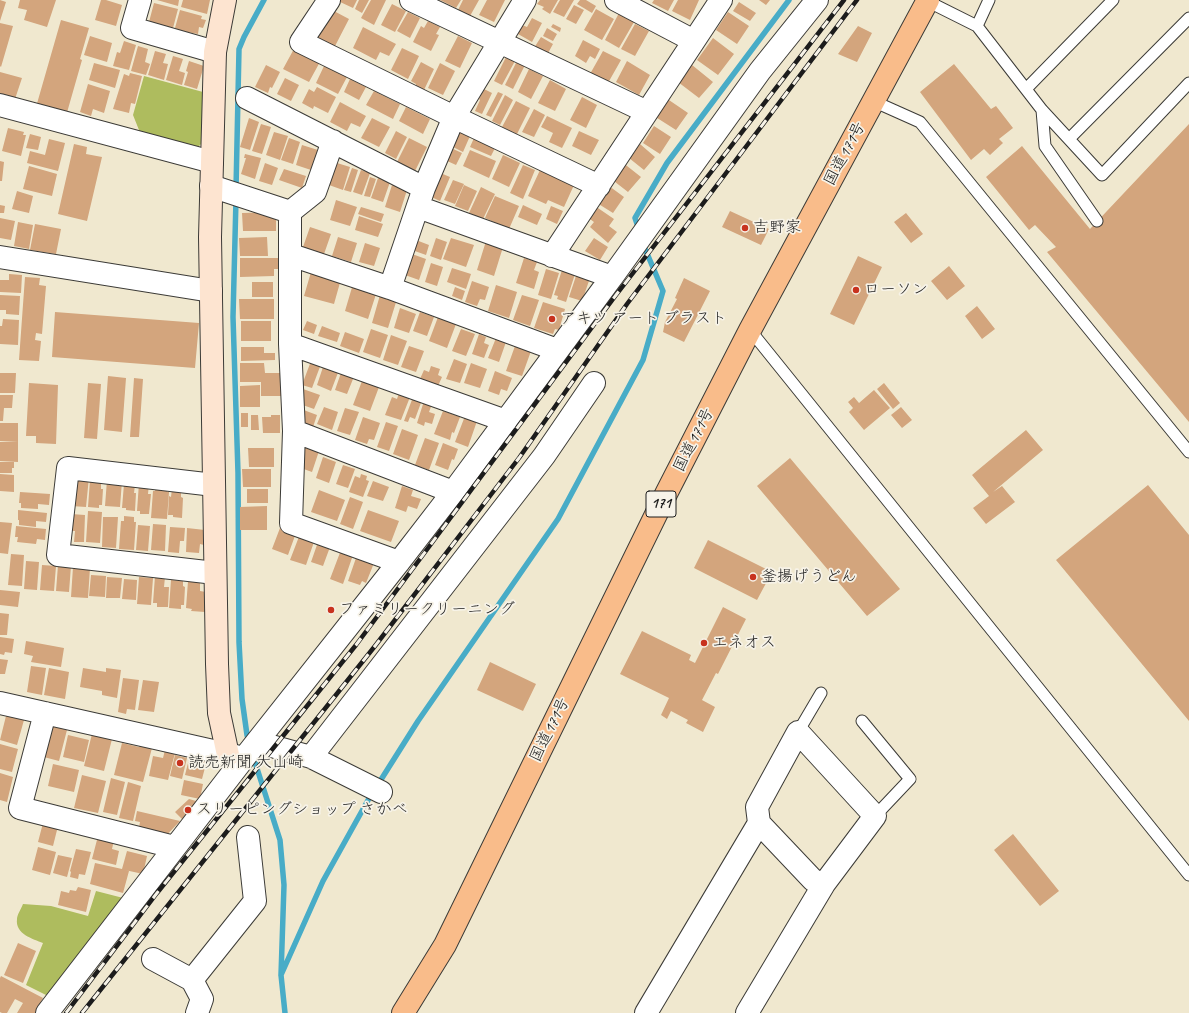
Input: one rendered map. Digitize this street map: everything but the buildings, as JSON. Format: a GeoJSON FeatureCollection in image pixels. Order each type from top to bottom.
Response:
{"type":"FeatureCollection","features":[{"type":"Feature","properties":{"kind":"highway","name":"国道171号"},"geometry":{"type":"LineString","coordinates":[[403,1013],[445,945],[667,492],[750,330],[928,1]]}},
{"type":"Feature","properties":{"kind":"street"},"geometry":{"type":"LineString","coordinates":[[140,0],[132,28],[215,52]]}},
{"type":"Feature","properties":{"kind":"street"},"geometry":{"type":"LineString","coordinates":[[226,0],[215,52],[212,162],[227,191],[290,212]]}},
{"type":"Feature","properties":{"kind":"street"},"geometry":{"type":"LineString","coordinates":[[329,0],[301,42],[598,186]]}},
{"type":"Feature","properties":{"kind":"street"},"geometry":{"type":"LineString","coordinates":[[411,0],[647,112]]}},
{"type":"Feature","properties":{"kind":"street"},"geometry":{"type":"LineString","coordinates":[[390,288],[421,197],[454,117],[526,0]]}},
{"type":"Feature","properties":{"kind":"street"},"geometry":{"type":"LineString","coordinates":[[616,0],[694,41]]}},
{"type":"Feature","properties":{"kind":"street"},"geometry":{"type":"LineString","coordinates":[[552,256],[721,0]]}},
{"type":"Feature","properties":{"kind":"street"},"geometry":{"type":"LineString","coordinates":[[47,1013],[174,847],[243,751],[399,562],[453,492],[612,277],[760,71],[817,0]]}},
{"type":"Feature","properties":{"kind":"street"},"geometry":{"type":"LineString","coordinates":[[247,98],[332,141],[421,197],[552,256],[612,277]]}},
{"type":"Feature","properties":{"kind":"street"},"geometry":{"type":"LineString","coordinates":[[0,105],[212,162]]}},
{"type":"Feature","properties":{"kind":"street"},"geometry":{"type":"LineString","coordinates":[[290,212],[315,192],[332,141]]}},
{"type":"Feature","properties":{"kind":"street"},"geometry":{"type":"LineString","coordinates":[[227,191],[210,237],[215,573],[219,713],[243,751]]}},
{"type":"Feature","properties":{"kind":"street"},"geometry":{"type":"LineString","coordinates":[[290,212],[290,344],[294,431],[291,523],[399,562]]}},
{"type":"Feature","properties":{"kind":"street"},"geometry":{"type":"LineString","coordinates":[[291,255],[390,288],[557,350]]}},
{"type":"Feature","properties":{"kind":"street"},"geometry":{"type":"LineString","coordinates":[[0,257],[211,291]]}},
{"type":"Feature","properties":{"kind":"street"},"geometry":{"type":"LineString","coordinates":[[290,344],[506,421]]}},
{"type":"Feature","properties":{"kind":"street"},"geometry":{"type":"LineString","coordinates":[[311,757],[544,456],[594,383]]}},
{"type":"Feature","properties":{"kind":"street"},"geometry":{"type":"LineString","coordinates":[[294,431],[453,492]]}},
{"type":"Feature","properties":{"kind":"street"},"geometry":{"type":"LineString","coordinates":[[214,485],[68,468],[58,555],[215,573]]}},
{"type":"Feature","properties":{"kind":"street"},"geometry":{"type":"LineString","coordinates":[[0,703],[243,751],[311,757],[381,792]]}},
{"type":"Feature","properties":{"kind":"street"},"geometry":{"type":"LineString","coordinates":[[45,713],[20,808],[174,847]]}},
{"type":"Feature","properties":{"kind":"street"},"geometry":{"type":"LineString","coordinates":[[747,1013],[824,884],[875,816],[798,732],[757,807],[759,822],[813,880],[824,884]]}},
{"type":"Feature","properties":{"kind":"street"},"geometry":{"type":"LineString","coordinates":[[646,1013],[759,822]]}},
{"type":"Feature","properties":{"kind":"street"},"geometry":{"type":"LineString","coordinates":[[192,980],[255,901],[248,837]]}},
{"type":"Feature","properties":{"kind":"street"},"geometry":{"type":"LineString","coordinates":[[153,958],[192,980],[202,998],[198,1013]]}},
{"type":"Feature","properties":{"kind":"lane"},"geometry":{"type":"LineString","coordinates":[[977,26],[989,0]]}},
{"type":"Feature","properties":{"kind":"lane"},"geometry":{"type":"LineString","coordinates":[[1026,89],[1113,0]]}},
{"type":"Feature","properties":{"kind":"lane"},"geometry":{"type":"LineString","coordinates":[[928,1],[977,26],[1042,110],[1102,175],[1189,83]]}},
{"type":"Feature","properties":{"kind":"lane"},"geometry":{"type":"LineString","coordinates":[[1069,139],[1189,18]]}},
{"type":"Feature","properties":{"kind":"lane"},"geometry":{"type":"LineString","coordinates":[[873,101],[920,122],[1189,452]]}},
{"type":"Feature","properties":{"kind":"lane"},"geometry":{"type":"LineString","coordinates":[[1042,110],[1045,146],[1098,221]]}},
{"type":"Feature","properties":{"kind":"lane"},"geometry":{"type":"LineString","coordinates":[[750,330],[1189,875]]}},
{"type":"Feature","properties":{"kind":"lane"},"geometry":{"type":"LineString","coordinates":[[798,732],[821,693]]}},
{"type":"Feature","properties":{"kind":"lane"},"geometry":{"type":"LineString","coordinates":[[862,721],[910,779],[875,816]]}},
{"type":"Feature","properties":{"kind":"green space"},"geometry":{"type":"Polygon","coordinates":[[[144,76],[203,92],[202,143],[195,150],[141,135],[133,115],[144,76]]]}},
{"type":"Feature","properties":{"kind":"green space"},"geometry":{"type":"Polygon","coordinates":[[[96,891],[131,900],[54,999],[26,985],[43,943],[34,940],[19,929],[17,917],[23,904],[51,906],[88,916],[96,891]]]}},
{"type":"Feature","properties":{"kind":"waterway"},"geometry":{"type":"LineString","coordinates":[[236,189],[239,49],[264,0]]}},
{"type":"Feature","properties":{"kind":"waterway"},"geometry":{"type":"LineString","coordinates":[[639,230],[635,218],[667,163],[789,0]]}},
{"type":"Feature","properties":{"kind":"waterway"},"geometry":{"type":"LineString","coordinates":[[236,199],[233,317],[238,473],[239,642],[242,699],[249,742]]}},
{"type":"Feature","properties":{"kind":"waterway"},"geometry":{"type":"LineString","coordinates":[[377,786],[418,721],[558,519],[643,360],[663,291],[643,244]]}},
{"type":"Feature","properties":{"kind":"waterway"},"geometry":{"type":"LineString","coordinates":[[253,756],[280,840],[284,885],[281,975],[285,1013]]}},
{"type":"Feature","properties":{"kind":"waterway"},"geometry":{"type":"LineString","coordinates":[[281,975],[323,881],[372,793]]}},
{"type":"Feature","properties":{"kind":"railway"},"geometry":{"type":"LineString","coordinates":[[66,1013],[157,893],[356,645],[616,295],[844,0]]}},
{"type":"Feature","properties":{"kind":"railway"},"geometry":{"type":"LineString","coordinates":[[82,1013],[375,646],[519,458],[627,304],[857,0]]}},
{"type":"Feature","properties":{"kind":"place","name":"吉野家"},"geometry":{"type":"Point","coordinates":[745,228]}},
{"type":"Feature","properties":{"kind":"place","name":"ローソン"},"geometry":{"type":"Point","coordinates":[856,290]}},
{"type":"Feature","properties":{"kind":"place","name":"アキツ アート ブラスト"},"geometry":{"type":"Point","coordinates":[552,319]}},
{"type":"Feature","properties":{"kind":"place","name":"釜揚げうどん"},"geometry":{"type":"Point","coordinates":[753,577]}},
{"type":"Feature","properties":{"kind":"place","name":"ファミリークリーニング"},"geometry":{"type":"Point","coordinates":[331,610]}},
{"type":"Feature","properties":{"kind":"place","name":"エネオス"},"geometry":{"type":"Point","coordinates":[704,643]}},
{"type":"Feature","properties":{"kind":"place","name":"読売新聞 大山崎"},"geometry":{"type":"Point","coordinates":[180,763]}},
{"type":"Feature","properties":{"kind":"place","name":"スリーピングショップ さかべ"},"geometry":{"type":"Point","coordinates":[188,810]}}]}
